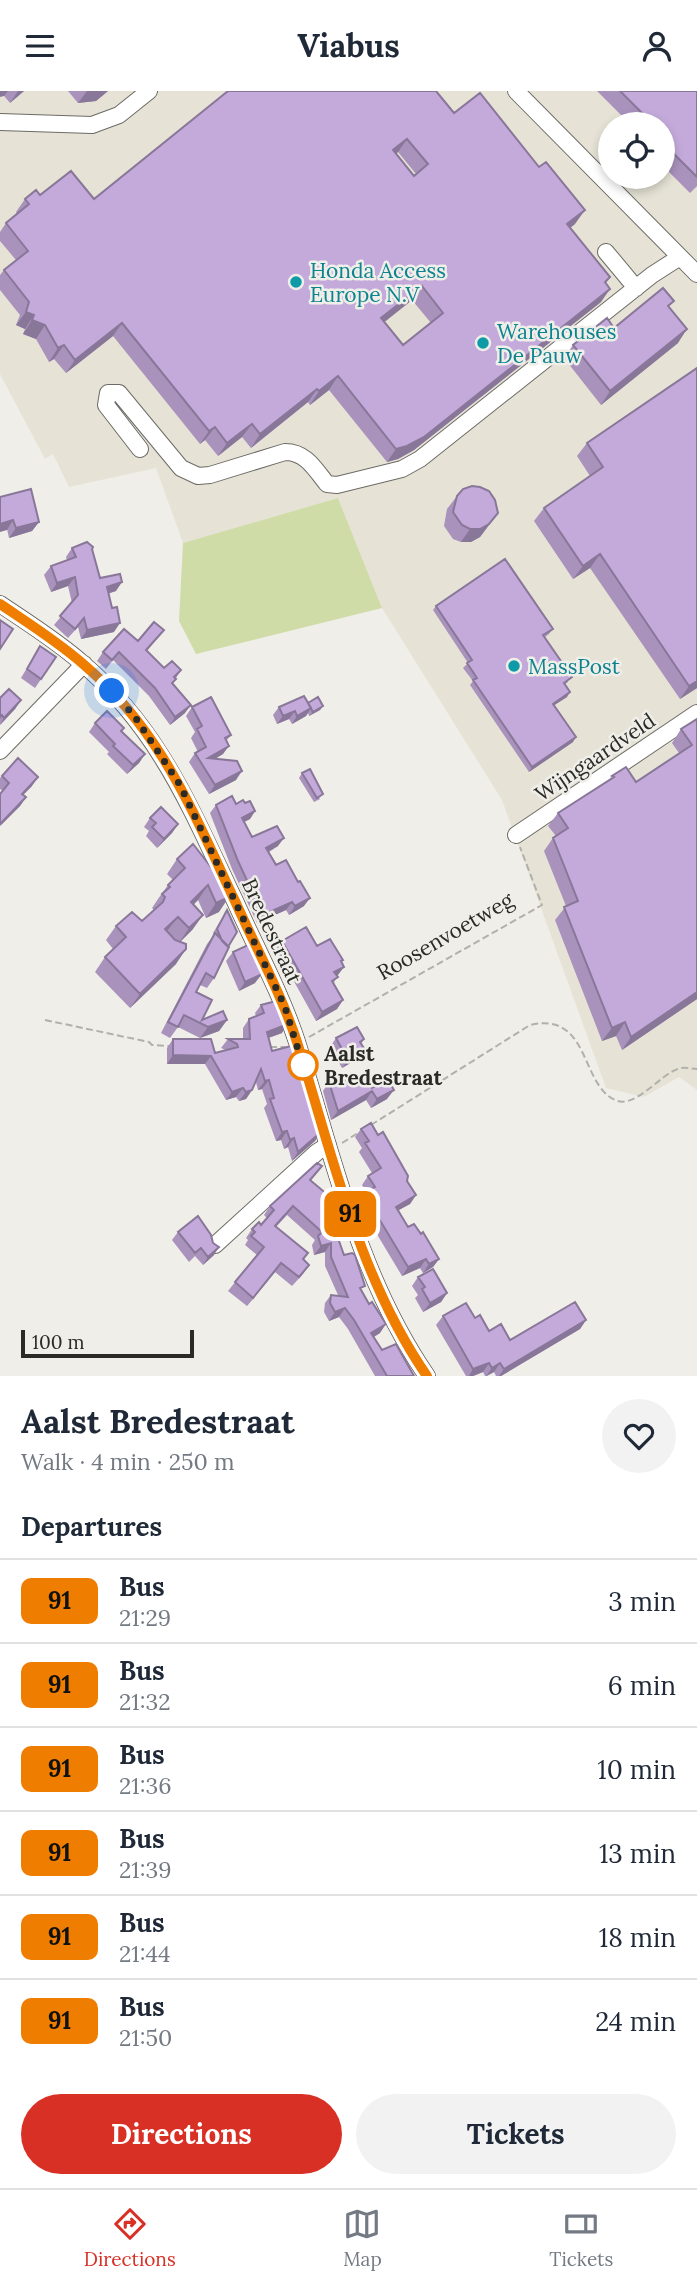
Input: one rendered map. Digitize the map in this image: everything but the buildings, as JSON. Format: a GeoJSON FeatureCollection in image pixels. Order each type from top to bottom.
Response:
{"type":"FeatureCollection","features":[{"type":"Feature","properties":{"kind":"street"},"geometry":{"type":"LineString","coordinates":[[0,122],[92,125],[119,115],[149,91]]}},
{"type":"Feature","properties":{"kind":"street"},"geometry":{"type":"LineString","coordinates":[[516,91],[697,274]]}},
{"type":"Feature","properties":{"kind":"street"},"geometry":{"type":"LineString","coordinates":[[606,252],[636,288]]}},
{"type":"Feature","properties":{"kind":"street"},"geometry":{"type":"LineString","coordinates":[[140,449],[106,405],[107,393],[119,393],[180,468],[198,476],[210,475],[285,452],[296,452],[306,458],[327,484],[337,485],[402,469],[420,459],[636,288],[680,257]]}},
{"type":"Feature","properties":{"kind":"street","name":"Bredestraat"},"geometry":{"type":"LineString","coordinates":[[0,604],[84,664],[135,717],[180,785],[280,997],[370,1271],[393,1322],[427,1376]]}},
{"type":"Feature","properties":{"kind":"street"},"geometry":{"type":"LineString","coordinates":[[0,751],[84,664]]}},
{"type":"Feature","properties":{"kind":"street","name":"Wijngaardveld"},"geometry":{"type":"LineString","coordinates":[[516,835],[697,713]]}},
{"type":"Feature","properties":{"kind":"street"},"geometry":{"type":"LineString","coordinates":[[215,1245],[317,1152],[329,1148]]}},
{"type":"Feature","properties":{"kind":"path","name":"Roosenvoetweg"},"geometry":{"type":"LineString","coordinates":[[297,1043],[542,905],[516,835]]}},
{"type":"Feature","properties":{"kind":"path"},"geometry":{"type":"LineString","coordinates":[[44,1020],[149,1042],[152,1045],[176,1046]]}},
{"type":"Feature","properties":{"kind":"path"},"geometry":{"type":"LineString","coordinates":[[329,1148],[530,1025],[542,1022],[559,1025],[574,1039],[604,1092],[616,1101],[628,1102],[679,1068],[697,1069]]}},
{"type":"Feature","properties":{"kind":"path"},"geometry":{"type":"LineString","coordinates":[[263,1047],[289,1047],[297,1043]]}},
{"type":"Feature","properties":{"kind":"shaded area"},"geometry":{"type":"Polygon","coordinates":[[[0,91],[697,91],[697,1090],[679,1077],[644,1097],[606,1088],[502,800],[382,608],[338,498],[183,543],[156,468],[69,487],[53,454],[45,459],[0,374],[0,91]]]}},
{"type":"Feature","properties":{"kind":"green space"},"geometry":{"type":"Polygon","coordinates":[[[338,498],[382,608],[196,654],[179,621],[183,543],[338,498]]]}},
{"type":"Feature","properties":{"kind":"bus line","name":"91"},"geometry":{"type":"LineString","coordinates":[[0,604],[66,649],[112,691],[135,717],[180,785],[285,1007],[370,1271],[393,1322],[427,1376]]}},
{"type":"Feature","properties":{"kind":"place","name":"Honda Access Europe N.V"},"geometry":{"type":"Point","coordinates":[296,282]}},
{"type":"Feature","properties":{"kind":"place","name":"Warehouses De Pauw"},"geometry":{"type":"Point","coordinates":[483,343]}},
{"type":"Feature","properties":{"kind":"place","name":"MassPost"},"geometry":{"type":"Point","coordinates":[514,666]}},
{"type":"Feature","properties":{"kind":"place","name":"Aalst Bredestraat"},"geometry":{"type":"Point","coordinates":[303,1065]}},
{"type":"Feature","properties":{"kind":"route"},"geometry":{"type":"LineString","coordinates":[[112,691],[135,717],[180,785],[285,1007],[304,1069],[303,1065]]}}]}
